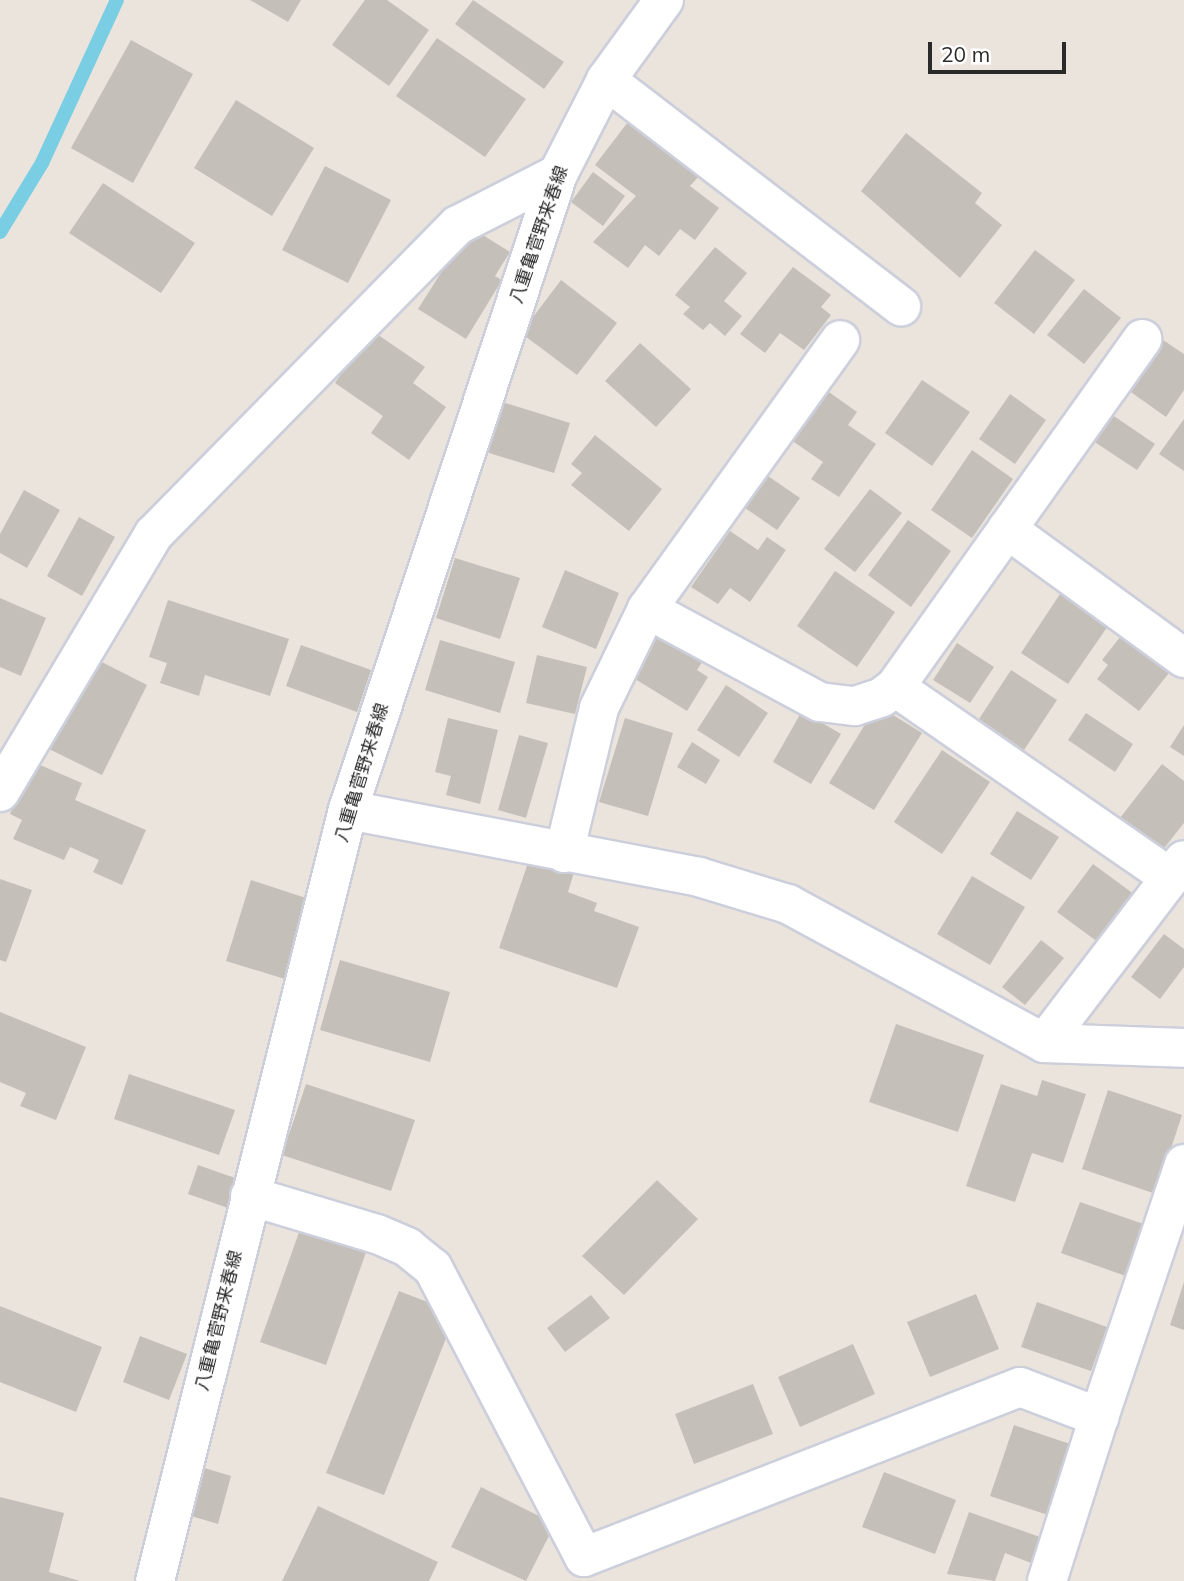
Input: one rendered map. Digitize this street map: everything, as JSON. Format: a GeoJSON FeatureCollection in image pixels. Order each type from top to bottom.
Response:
{"type":"FeatureCollection","features":[{"type":"Feature","properties":{"kind":"street","name":"八重亀菅野来春線"},"geometry":{"type":"LineString","coordinates":[[155,1581],[348,810],[558,174],[606,80],[664,0]]}},
{"type":"Feature","properties":{"kind":"street"},"geometry":{"type":"LineString","coordinates":[[606,80],[901,306]]}},
{"type":"Feature","properties":{"kind":"street"},"geometry":{"type":"LineString","coordinates":[[0,792],[154,534],[458,225],[558,174]]}},
{"type":"Feature","properties":{"kind":"street"},"geometry":{"type":"LineString","coordinates":[[647,609],[820,702],[868,704],[895,687],[1142,339]]}},
{"type":"Feature","properties":{"kind":"street"},"geometry":{"type":"LineString","coordinates":[[564,853],[598,708],[647,609],[840,340]]}},
{"type":"Feature","properties":{"kind":"street"},"geometry":{"type":"LineString","coordinates":[[1007,529],[1184,659]]}},
{"type":"Feature","properties":{"kind":"street"},"geometry":{"type":"LineString","coordinates":[[895,687],[1177,869],[1044,1043]]}},
{"type":"Feature","properties":{"kind":"street"},"geometry":{"type":"LineString","coordinates":[[348,810],[699,877],[788,904],[1044,1043],[1184,1048]]}},
{"type":"Feature","properties":{"kind":"street"},"geometry":{"type":"LineString","coordinates":[[1047,1581],[1184,1164]]}},
{"type":"Feature","properties":{"kind":"street"},"geometry":{"type":"LineString","coordinates":[[250,1196],[377,1234],[407,1247],[433,1268],[584,1558],[1020,1387],[1099,1417]]}},
{"type":"Feature","properties":{"kind":"building"},"geometry":{"type":"Polygon","coordinates":[[[250,0],[301,0],[288,22],[250,0]]]}},
{"type":"Feature","properties":{"kind":"building"},"geometry":{"type":"Polygon","coordinates":[[[365,0],[387,0],[429,30],[389,86],[332,45],[365,0]]]}},
{"type":"Feature","properties":{"kind":"building"},"geometry":{"type":"Polygon","coordinates":[[[473,0],[564,62],[544,89],[455,24],[473,0]]]}},
{"type":"Feature","properties":{"kind":"building"},"geometry":{"type":"Polygon","coordinates":[[[437,38],[526,99],[485,157],[396,96],[437,38]]]}},
{"type":"Feature","properties":{"kind":"building"},"geometry":{"type":"Polygon","coordinates":[[[131,40],[193,74],[133,183],[71,148],[131,40]]]}},
{"type":"Feature","properties":{"kind":"building"},"geometry":{"type":"Polygon","coordinates":[[[236,100],[314,148],[272,216],[194,168],[236,100]]]}},
{"type":"Feature","properties":{"kind":"building"},"geometry":{"type":"Polygon","coordinates":[[[628,122],[699,176],[690,186],[719,208],[695,240],[680,229],[659,256],[645,245],[628,268],[593,242],[636,196],[595,165],[628,122]]]}},
{"type":"Feature","properties":{"kind":"building"},"geometry":{"type":"Polygon","coordinates":[[[906,133],[982,193],[975,203],[1002,225],[960,278],[861,191],[906,133]]]}},
{"type":"Feature","properties":{"kind":"building"},"geometry":{"type":"Polygon","coordinates":[[[325,166],[391,200],[348,283],[282,250],[325,166]]]}},
{"type":"Feature","properties":{"kind":"building"},"geometry":{"type":"Polygon","coordinates":[[[593,172],[625,196],[603,226],[571,202],[593,172]]]}},
{"type":"Feature","properties":{"kind":"building"},"geometry":{"type":"Polygon","coordinates":[[[103,183],[195,243],[161,293],[69,233],[103,183]]]}},
{"type":"Feature","properties":{"kind":"building"},"geometry":{"type":"Polygon","coordinates":[[[470,227],[510,252],[495,276],[502,280],[466,339],[418,309],[470,227]]]}},
{"type":"Feature","properties":{"kind":"building"},"geometry":{"type":"Polygon","coordinates":[[[715,247],[747,273],[724,301],[742,316],[725,336],[710,323],[703,330],[683,314],[690,307],[675,295],[715,247]]]}},
{"type":"Feature","properties":{"kind":"building"},"geometry":{"type":"Polygon","coordinates":[[[1035,250],[1075,280],[1034,334],[994,303],[1035,250]]]}},
{"type":"Feature","properties":{"kind":"building"},"geometry":{"type":"Polygon","coordinates":[[[793,267],[831,295],[821,307],[831,315],[804,350],[780,333],[765,353],[740,334],[793,267]]]}},
{"type":"Feature","properties":{"kind":"building"},"geometry":{"type":"Polygon","coordinates":[[[561,280],[617,323],[577,375],[521,333],[561,280]]]}},
{"type":"Feature","properties":{"kind":"building"},"geometry":{"type":"Polygon","coordinates":[[[1084,289],[1121,318],[1084,364],[1047,335],[1084,289]]]}},
{"type":"Feature","properties":{"kind":"building"},"geometry":{"type":"Polygon","coordinates":[[[371,330],[425,367],[413,383],[446,407],[409,460],[371,433],[383,416],[335,383],[371,330]]]}},
{"type":"Feature","properties":{"kind":"building"},"geometry":{"type":"Polygon","coordinates":[[[1163,340],[1184,354],[1184,390],[1166,417],[1128,390],[1163,340]]]}},
{"type":"Feature","properties":{"kind":"building"},"geometry":{"type":"Polygon","coordinates":[[[640,343],[691,389],[656,427],[605,381],[640,343]]]}},
{"type":"Feature","properties":{"kind":"building"},"geometry":{"type":"Polygon","coordinates":[[[922,380],[970,412],[932,466],[885,433],[922,380]]]}},
{"type":"Feature","properties":{"kind":"building"},"geometry":{"type":"Polygon","coordinates":[[[826,390],[857,412],[848,425],[876,444],[839,497],[811,479],[823,462],[791,440],[826,390]]]}},
{"type":"Feature","properties":{"kind":"building"},"geometry":{"type":"Polygon","coordinates":[[[1010,394],[1046,420],[1015,464],[979,439],[1010,394]]]}},
{"type":"Feature","properties":{"kind":"building"},"geometry":{"type":"Polygon","coordinates":[[[502,402],[570,423],[554,473],[486,452],[502,402]]]}},
{"type":"Feature","properties":{"kind":"building"},"geometry":{"type":"Polygon","coordinates":[[[1108,412],[1155,444],[1137,470],[1090,439],[1108,412]]]}},
{"type":"Feature","properties":{"kind":"building"},"geometry":{"type":"Polygon","coordinates":[[[1184,419],[1184,471],[1159,454],[1184,419]]]}},
{"type":"Feature","properties":{"kind":"building"},"geometry":{"type":"Polygon","coordinates":[[[595,435],[662,489],[629,531],[571,485],[582,473],[571,464],[595,435]]]}},
{"type":"Feature","properties":{"kind":"building"},"geometry":{"type":"Polygon","coordinates":[[[972,450],[1013,479],[972,538],[931,510],[972,450]]]}},
{"type":"Feature","properties":{"kind":"building"},"geometry":{"type":"Polygon","coordinates":[[[768,476],[800,498],[777,530],[745,508],[768,476]]]}},
{"type":"Feature","properties":{"kind":"building"},"geometry":{"type":"Polygon","coordinates":[[[870,489],[902,513],[855,572],[824,549],[870,489]]]}},
{"type":"Feature","properties":{"kind":"building"},"geometry":{"type":"Polygon","coordinates":[[[24,490],[60,510],[27,568],[0,553],[0,534],[24,490]]]}},
{"type":"Feature","properties":{"kind":"building"},"geometry":{"type":"Polygon","coordinates":[[[79,517],[115,537],[82,596],[47,576],[79,517]]]}},
{"type":"Feature","properties":{"kind":"building"},"geometry":{"type":"Polygon","coordinates":[[[908,520],[951,551],[911,607],[868,575],[908,520]]]}},
{"type":"Feature","properties":{"kind":"building"},"geometry":{"type":"Polygon","coordinates":[[[730,531],[758,550],[767,537],[786,550],[750,602],[730,588],[718,604],[691,587],[730,531]]]}},
{"type":"Feature","properties":{"kind":"building"},"geometry":{"type":"Polygon","coordinates":[[[455,558],[520,578],[500,639],[436,618],[455,558]]]}},
{"type":"Feature","properties":{"kind":"building"},"geometry":{"type":"Polygon","coordinates":[[[565,570],[619,593],[596,649],[542,627],[565,570]]]}},
{"type":"Feature","properties":{"kind":"building"},"geometry":{"type":"Polygon","coordinates":[[[835,571],[895,612],[857,667],[797,626],[835,571]]]}},
{"type":"Feature","properties":{"kind":"building"},"geometry":{"type":"Polygon","coordinates":[[[1062,591],[1110,623],[1068,684],[1021,653],[1062,591]]]}},
{"type":"Feature","properties":{"kind":"building"},"geometry":{"type":"Polygon","coordinates":[[[0,598],[46,618],[21,676],[0,667],[0,598]]]}},
{"type":"Feature","properties":{"kind":"building"},"geometry":{"type":"Polygon","coordinates":[[[168,600],[289,639],[270,696],[205,675],[199,696],[160,683],[167,663],[149,657],[168,600]]]}},
{"type":"Feature","properties":{"kind":"building"},"geometry":{"type":"Polygon","coordinates":[[[1128,627],[1176,664],[1139,711],[1097,679],[1108,665],[1102,660],[1128,627]]]}},
{"type":"Feature","properties":{"kind":"building"},"geometry":{"type":"Polygon","coordinates":[[[662,629],[706,656],[697,670],[708,677],[687,711],[632,677],[662,629]]]}},
{"type":"Feature","properties":{"kind":"building"},"geometry":{"type":"Polygon","coordinates":[[[440,640],[515,662],[500,713],[425,690],[440,640]]]}},
{"type":"Feature","properties":{"kind":"building"},"geometry":{"type":"Polygon","coordinates":[[[957,643],[994,667],[970,703],[933,680],[957,643]]]}},
{"type":"Feature","properties":{"kind":"building"},"geometry":{"type":"Polygon","coordinates":[[[301,645],[371,670],[357,712],[286,686],[301,645]]]}},
{"type":"Feature","properties":{"kind":"building"},"geometry":{"type":"Polygon","coordinates":[[[537,655],[587,667],[575,714],[526,703],[537,655]]]}},
{"type":"Feature","properties":{"kind":"building"},"geometry":{"type":"Polygon","coordinates":[[[92,657],[147,685],[102,775],[47,748],[92,657]]]}},
{"type":"Feature","properties":{"kind":"building"},"geometry":{"type":"Polygon","coordinates":[[[1011,670],[1057,700],[1024,750],[979,719],[1011,670]]]}},
{"type":"Feature","properties":{"kind":"building"},"geometry":{"type":"Polygon","coordinates":[[[726,685],[768,713],[739,757],[697,730],[726,685]]]}},
{"type":"Feature","properties":{"kind":"building"},"geometry":{"type":"Polygon","coordinates":[[[877,705],[922,733],[874,810],[829,783],[877,705]]]}},
{"type":"Feature","properties":{"kind":"building"},"geometry":{"type":"Polygon","coordinates":[[[802,711],[841,734],[811,784],[773,762],[802,711]]]}},
{"type":"Feature","properties":{"kind":"building"},"geometry":{"type":"Polygon","coordinates":[[[1086,713],[1133,744],[1115,772],[1068,740],[1086,713]]]}},
{"type":"Feature","properties":{"kind":"building"},"geometry":{"type":"Polygon","coordinates":[[[448,718],[498,730],[480,804],[446,795],[451,776],[435,772],[448,718]]]}},
{"type":"Feature","properties":{"kind":"building"},"geometry":{"type":"Polygon","coordinates":[[[625,718],[673,733],[648,816],[599,802],[625,718]]]}},
{"type":"Feature","properties":{"kind":"building"},"geometry":{"type":"Polygon","coordinates":[[[1184,725],[1184,756],[1170,747],[1184,725]]]}},
{"type":"Feature","properties":{"kind":"building"},"geometry":{"type":"Polygon","coordinates":[[[519,735],[548,743],[526,818],[498,810],[519,735]]]}},
{"type":"Feature","properties":{"kind":"building"},"geometry":{"type":"Polygon","coordinates":[[[692,742],[720,760],[706,784],[677,767],[692,742]]]}},
{"type":"Feature","properties":{"kind":"building"},"geometry":{"type":"Polygon","coordinates":[[[942,750],[990,782],[942,854],[894,822],[942,750]]]}},
{"type":"Feature","properties":{"kind":"building"},"geometry":{"type":"Polygon","coordinates":[[[33,762],[82,783],[75,800],[146,830],[122,885],[93,872],[99,860],[70,847],[64,860],[13,839],[22,820],[10,814],[33,762]]]}},
{"type":"Feature","properties":{"kind":"building"},"geometry":{"type":"Polygon","coordinates":[[[1162,764],[1184,781],[1184,823],[1158,856],[1116,823],[1162,764]]]}},
{"type":"Feature","properties":{"kind":"building"},"geometry":{"type":"Polygon","coordinates":[[[1017,811],[1059,837],[1031,880],[990,854],[1017,811]]]}},
{"type":"Feature","properties":{"kind":"building"},"geometry":{"type":"Polygon","coordinates":[[[531,854],[575,869],[568,892],[597,903],[594,911],[639,927],[617,988],[499,948],[531,854]]]}},
{"type":"Feature","properties":{"kind":"building"},"geometry":{"type":"Polygon","coordinates":[[[1093,864],[1142,900],[1106,948],[1057,912],[1093,864]]]}},
{"type":"Feature","properties":{"kind":"building"},"geometry":{"type":"Polygon","coordinates":[[[972,876],[1025,907],[990,965],[937,934],[972,876]]]}},
{"type":"Feature","properties":{"kind":"building"},"geometry":{"type":"Polygon","coordinates":[[[0,879],[32,890],[6,962],[0,960],[0,879]]]}},
{"type":"Feature","properties":{"kind":"building"},"geometry":{"type":"Polygon","coordinates":[[[251,880],[309,899],[285,979],[226,961],[251,880]]]}},
{"type":"Feature","properties":{"kind":"building"},"geometry":{"type":"Polygon","coordinates":[[[1164,934],[1184,949],[1184,967],[1160,999],[1131,977],[1164,934]]]}},
{"type":"Feature","properties":{"kind":"building"},"geometry":{"type":"Polygon","coordinates":[[[1041,940],[1064,958],[1025,1005],[1002,987],[1041,940]]]}},
{"type":"Feature","properties":{"kind":"building"},"geometry":{"type":"Polygon","coordinates":[[[340,960],[450,992],[430,1062],[320,1030],[340,960]]]}},
{"type":"Feature","properties":{"kind":"building"},"geometry":{"type":"Polygon","coordinates":[[[0,1012],[86,1047],[56,1120],[20,1106],[26,1093],[0,1082],[0,1012]]]}},
{"type":"Feature","properties":{"kind":"building"},"geometry":{"type":"Polygon","coordinates":[[[896,1024],[984,1055],[958,1132],[869,1102],[896,1024]]]}},
{"type":"Feature","properties":{"kind":"building"},"geometry":{"type":"Polygon","coordinates":[[[129,1074],[235,1110],[219,1155],[114,1119],[129,1074]]]}},
{"type":"Feature","properties":{"kind":"building"},"geometry":{"type":"Polygon","coordinates":[[[1042,1080],[1086,1094],[1063,1163],[1032,1153],[1015,1202],[966,1186],[1001,1084],[1037,1096],[1042,1080]]]}},
{"type":"Feature","properties":{"kind":"building"},"geometry":{"type":"Polygon","coordinates":[[[306,1084],[415,1120],[391,1191],[282,1155],[306,1084]]]}},
{"type":"Feature","properties":{"kind":"building"},"geometry":{"type":"Polygon","coordinates":[[[1108,1090],[1182,1115],[1156,1194],[1082,1169],[1108,1090]]]}},
{"type":"Feature","properties":{"kind":"building"},"geometry":{"type":"Polygon","coordinates":[[[198,1165],[238,1179],[228,1208],[188,1194],[198,1165]]]}},
{"type":"Feature","properties":{"kind":"building"},"geometry":{"type":"Polygon","coordinates":[[[657,1180],[698,1219],[624,1295],[582,1256],[657,1180]]]}},
{"type":"Feature","properties":{"kind":"building"},"geometry":{"type":"Polygon","coordinates":[[[1080,1202],[1155,1228],[1137,1280],[1061,1253],[1080,1202]]]}},
{"type":"Feature","properties":{"kind":"building"},"geometry":{"type":"Polygon","coordinates":[[[303,1221],[369,1244],[326,1365],[260,1342],[303,1221]]]}},
{"type":"Feature","properties":{"kind":"building"},"geometry":{"type":"Polygon","coordinates":[[[1184,1282],[1184,1330],[1170,1325],[1184,1282]]]}},
{"type":"Feature","properties":{"kind":"building"},"geometry":{"type":"Polygon","coordinates":[[[399,1291],[456,1313],[384,1495],[326,1473],[399,1291]]]}},
{"type":"Feature","properties":{"kind":"building"},"geometry":{"type":"Polygon","coordinates":[[[976,1294],[999,1349],[930,1377],[907,1322],[976,1294]]]}},
{"type":"Feature","properties":{"kind":"building"},"geometry":{"type":"Polygon","coordinates":[[[591,1295],[610,1318],[565,1352],[547,1328],[591,1295]]]}},
{"type":"Feature","properties":{"kind":"building"},"geometry":{"type":"Polygon","coordinates":[[[1037,1302],[1107,1327],[1091,1371],[1021,1347],[1037,1302]]]}},
{"type":"Feature","properties":{"kind":"building"},"geometry":{"type":"Polygon","coordinates":[[[0,1306],[102,1347],[76,1412],[0,1382],[0,1306]]]}},
{"type":"Feature","properties":{"kind":"building"},"geometry":{"type":"Polygon","coordinates":[[[140,1336],[187,1354],[169,1400],[123,1382],[140,1336]]]}},
{"type":"Feature","properties":{"kind":"building"},"geometry":{"type":"Polygon","coordinates":[[[853,1344],[875,1394],[800,1427],[778,1377],[853,1344]]]}},
{"type":"Feature","properties":{"kind":"building"},"geometry":{"type":"Polygon","coordinates":[[[753,1384],[773,1434],[694,1464],[675,1414],[753,1384]]]}},
{"type":"Feature","properties":{"kind":"building"},"geometry":{"type":"Polygon","coordinates":[[[1014,1425],[1073,1445],[1048,1515],[990,1496],[1014,1425]]]}},
{"type":"Feature","properties":{"kind":"building"},"geometry":{"type":"Polygon","coordinates":[[[201,1467],[231,1476],[218,1524],[188,1515],[201,1467]]]}},
{"type":"Feature","properties":{"kind":"building"},"geometry":{"type":"Polygon","coordinates":[[[884,1472],[956,1500],[935,1554],[862,1527],[884,1472]]]}},
{"type":"Feature","properties":{"kind":"building"},"geometry":{"type":"Polygon","coordinates":[[[481,1487],[555,1524],[526,1581],[451,1547],[481,1487]]]}},
{"type":"Feature","properties":{"kind":"building"},"geometry":{"type":"Polygon","coordinates":[[[0,1497],[64,1513],[49,1572],[80,1581],[0,1581],[0,1497]]]}},
{"type":"Feature","properties":{"kind":"building"},"geometry":{"type":"Polygon","coordinates":[[[318,1506],[438,1562],[429,1581],[282,1581],[318,1506]]]}},
{"type":"Feature","properties":{"kind":"building"},"geometry":{"type":"Polygon","coordinates":[[[969,1512],[1051,1541],[1042,1567],[1005,1553],[995,1581],[947,1574],[969,1512]]]}},
{"type":"Feature","properties":{"kind":"waterway"},"geometry":{"type":"LineString","coordinates":[[0,232],[42,163],[117,0]]}}]}
